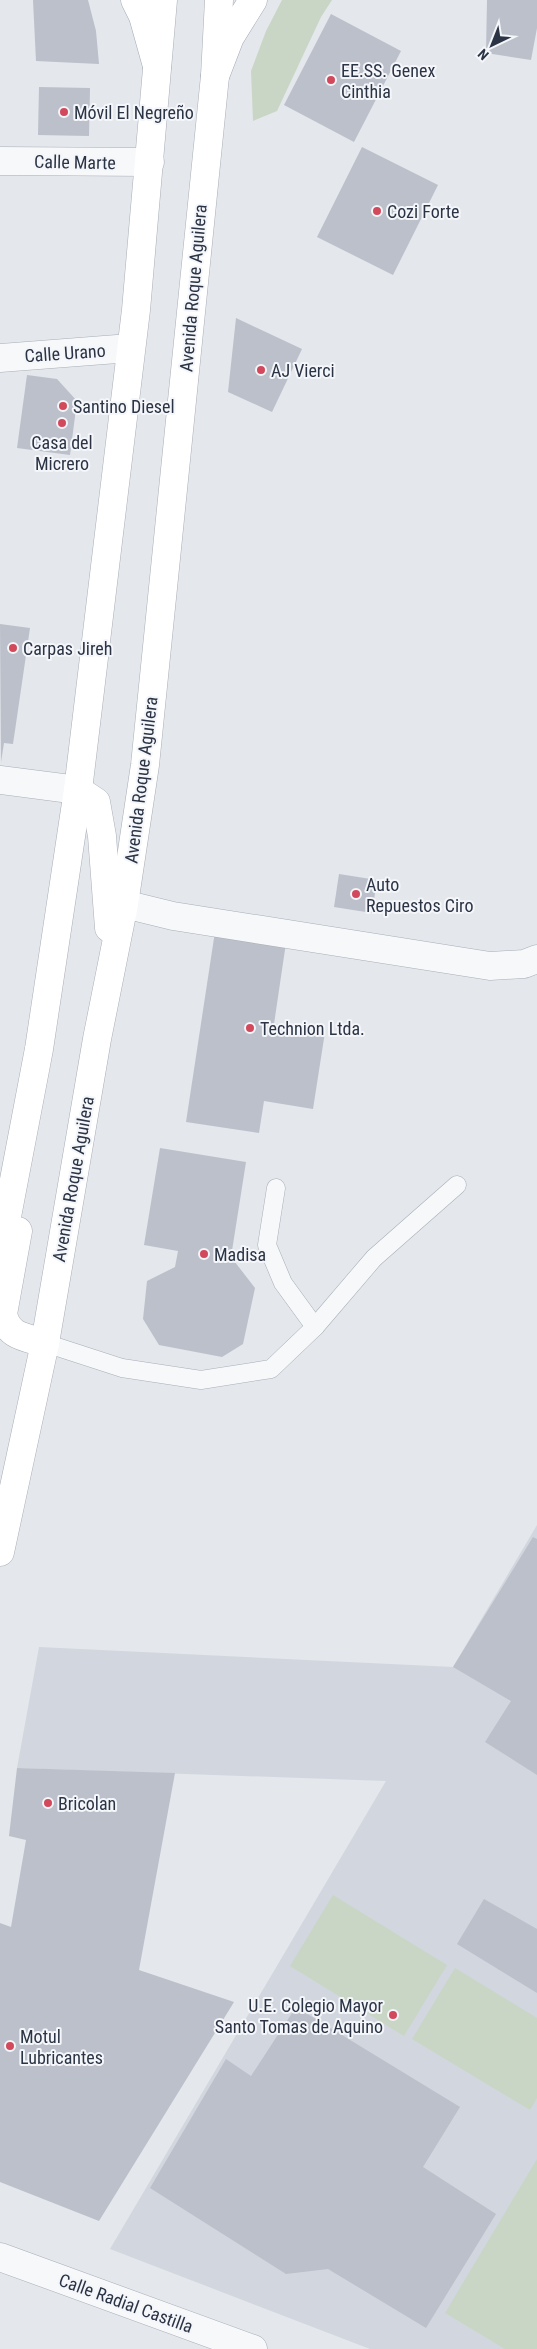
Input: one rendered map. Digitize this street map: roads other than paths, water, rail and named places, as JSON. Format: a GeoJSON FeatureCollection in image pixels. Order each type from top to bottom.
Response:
{"type":"FeatureCollection","features":[{"type":"Feature","properties":{"kind":"main road"},"geometry":{"type":"LineString","coordinates":[[135,0],[143,16],[157,66]]}},
{"type":"Feature","properties":{"kind":"main road"},"geometry":{"type":"LineString","coordinates":[[0,1253],[39,1049],[78,790],[130,348],[150,162],[163,0]]}},
{"type":"Feature","properties":{"kind":"main road","name":"Avenida Roque Aguilera"},"geometry":{"type":"LineString","coordinates":[[0,1552],[45,1343],[97,1039],[124,904],[145,765],[214,76],[219,0]]}},
{"type":"Feature","properties":{"kind":"main road"},"geometry":{"type":"LineString","coordinates":[[214,76],[230,38],[253,0]]}},
{"type":"Feature","properties":{"kind":"main road"},"geometry":{"type":"LineString","coordinates":[[78,790],[96,802],[100,821],[112,964]]}},
{"type":"Feature","properties":{"kind":"main road"},"geometry":{"type":"LineString","coordinates":[[16,1171],[23,1207],[3,1314],[5,1325],[12,1332],[45,1343]]}},
{"type":"Feature","properties":{"kind":"street","name":"Calle Marte"},"geometry":{"type":"LineString","coordinates":[[0,161],[150,162]]}},
{"type":"Feature","properties":{"kind":"street","name":"Calle Urano"},"geometry":{"type":"LineString","coordinates":[[0,358],[130,348]]}},
{"type":"Feature","properties":{"kind":"street"},"geometry":{"type":"LineString","coordinates":[[0,780],[78,790]]}},
{"type":"Feature","properties":{"kind":"street"},"geometry":{"type":"LineString","coordinates":[[124,904],[173,916],[490,966],[524,964],[537,959]]}},
{"type":"Feature","properties":{"kind":"street","name":"Calle Radial Castilla"},"geometry":{"type":"LineString","coordinates":[[0,2257],[253,2349]]}},
{"type":"Feature","properties":{"kind":"lane"},"geometry":{"type":"LineString","coordinates":[[45,1343],[122,1368],[201,1380],[271,1369],[315,1327],[374,1258],[457,1185]]}},
{"type":"Feature","properties":{"kind":"lane"},"geometry":{"type":"LineString","coordinates":[[276,1188],[267,1245],[283,1283],[315,1327]]}},
{"type":"Feature","properties":{"kind":"place","name":"EE.SS. Genex Cinthia"},"geometry":{"type":"Point","coordinates":[331,80]}},
{"type":"Feature","properties":{"kind":"place","name":"Móvil El Negreño"},"geometry":{"type":"Point","coordinates":[64,112]}},
{"type":"Feature","properties":{"kind":"place","name":"Cozi Forte"},"geometry":{"type":"Point","coordinates":[377,211]}},
{"type":"Feature","properties":{"kind":"place","name":"AJ Vierci"},"geometry":{"type":"Point","coordinates":[261,370]}},
{"type":"Feature","properties":{"kind":"place","name":"Santino Diesel"},"geometry":{"type":"Point","coordinates":[63,406]}},
{"type":"Feature","properties":{"kind":"place","name":"Casa del Micrero"},"geometry":{"type":"Point","coordinates":[62,423]}},
{"type":"Feature","properties":{"kind":"place","name":"Carpas Jireh"},"geometry":{"type":"Point","coordinates":[13,648]}},
{"type":"Feature","properties":{"kind":"place","name":"Auto Repuestos Ciro"},"geometry":{"type":"Point","coordinates":[356,894]}},
{"type":"Feature","properties":{"kind":"place","name":"Technion Ltda."},"geometry":{"type":"Point","coordinates":[250,1028]}},
{"type":"Feature","properties":{"kind":"place","name":"Madisa"},"geometry":{"type":"Point","coordinates":[204,1254]}},
{"type":"Feature","properties":{"kind":"place","name":"Bricolan"},"geometry":{"type":"Point","coordinates":[48,1803]}},
{"type":"Feature","properties":{"kind":"place","name":"U.E. Colegio Mayor Santo Tomas de Aquino"},"geometry":{"type":"Point","coordinates":[393,2015]}},
{"type":"Feature","properties":{"kind":"place","name":"Motul Lubricantes"},"geometry":{"type":"Point","coordinates":[10,2046]}}]}
